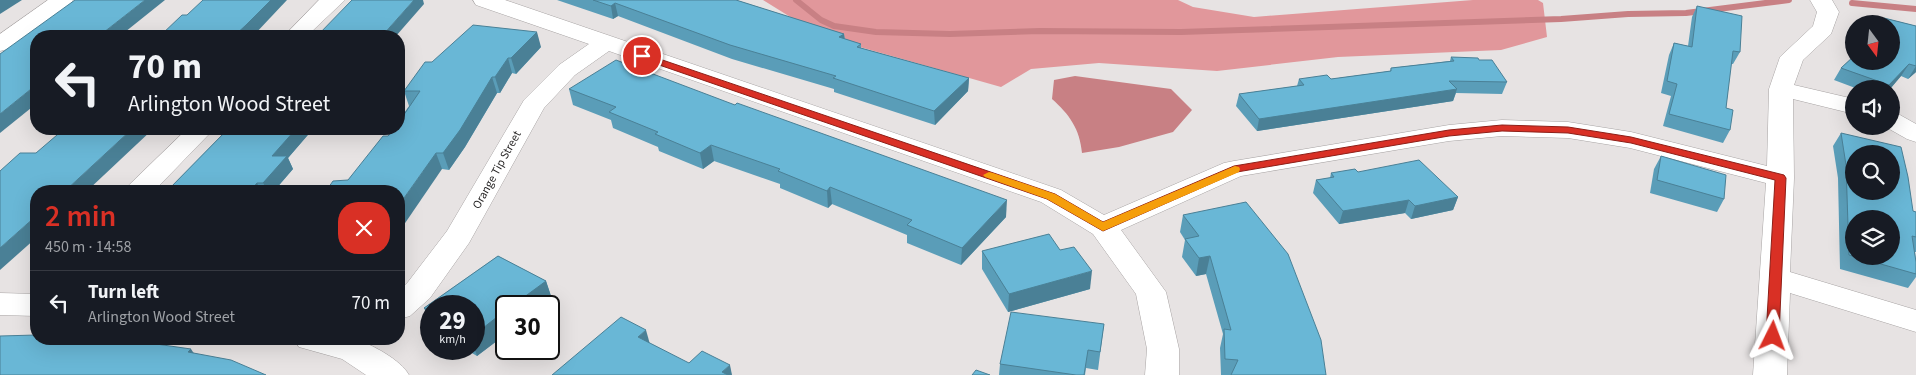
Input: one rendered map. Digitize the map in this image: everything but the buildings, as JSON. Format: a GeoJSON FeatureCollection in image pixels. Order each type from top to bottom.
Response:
{"type":"FeatureCollection","features":[{"type":"Feature","properties":{"kind":"street"},"geometry":{"type":"LineString","coordinates":[[0,44],[62,0]]}},
{"type":"Feature","properties":{"kind":"street"},"geometry":{"type":"LineString","coordinates":[[300,30],[334,0]]}},
{"type":"Feature","properties":{"kind":"street"},"geometry":{"type":"LineString","coordinates":[[484,0],[1051,196],[1103,227],[1151,292],[1163,349],[1162,375]]}},
{"type":"Feature","properties":{"kind":"street"},"geometry":{"type":"LineString","coordinates":[[1770,375],[1780,178],[1781,89],[1792,57],[1823,29],[1828,12],[1822,0]]}},
{"type":"Feature","properties":{"kind":"street","name":"Orange Tip Street"},"geometry":{"type":"LineString","coordinates":[[405,303],[419,290],[459,236],[533,105],[567,70],[605,43]]}},
{"type":"Feature","properties":{"kind":"street"},"geometry":{"type":"LineString","coordinates":[[1781,89],[1845,105]]}},
{"type":"Feature","properties":{"kind":"street"},"geometry":{"type":"LineString","coordinates":[[1900,125],[1916,134]]}},
{"type":"Feature","properties":{"kind":"street"},"geometry":{"type":"LineString","coordinates":[[1103,227],[1234,169],[1449,133],[1502,128],[1568,130],[1631,140],[1780,178]]}},
{"type":"Feature","properties":{"kind":"street"},"geometry":{"type":"LineString","coordinates":[[144,185],[195,135]]}},
{"type":"Feature","properties":{"kind":"street"},"geometry":{"type":"LineString","coordinates":[[1776,278],[1916,321]]}},
{"type":"Feature","properties":{"kind":"street"},"geometry":{"type":"LineString","coordinates":[[359,345],[392,375]]}},
{"type":"Feature","properties":{"kind":"shaded area"},"geometry":{"type":"Polygon","coordinates":[[[763,0],[1178,0],[1193,7],[1254,17],[1473,0],[1538,0],[1543,3],[1547,37],[1501,50],[1338,57],[1217,71],[1099,63],[1031,69],[1001,87],[821,36],[763,0]]]}},
{"type":"Feature","properties":{"kind":"shaded area"},"geometry":{"type":"Polygon","coordinates":[[[1075,76],[1171,89],[1192,110],[1173,132],[1119,147],[1082,153],[1079,137],[1073,123],[1064,110],[1052,99],[1054,80],[1075,76]]]}},
{"type":"Feature","properties":{"kind":"waterway"},"geometry":{"type":"LineString","coordinates":[[796,0],[821,20],[834,26],[876,32],[950,34],[1040,31],[1181,32],[1561,19],[1628,14],[1686,13],[1789,0]]}},
{"type":"Feature","properties":{"kind":"waterway"},"geometry":{"type":"LineString","coordinates":[[1852,3],[1916,9]]}},
{"type":"Feature","properties":{"kind":"slow traffic"},"geometry":{"type":"LineString","coordinates":[[989,175],[1051,196],[1103,227],[1235,169]]}},
{"type":"Feature","properties":{"kind":"route"},"geometry":{"type":"LineString","coordinates":[[642,56],[1051,196],[1103,227],[1234,169],[1449,133],[1502,128],[1568,130],[1631,140],[1780,178],[1773,336]]}}]}
